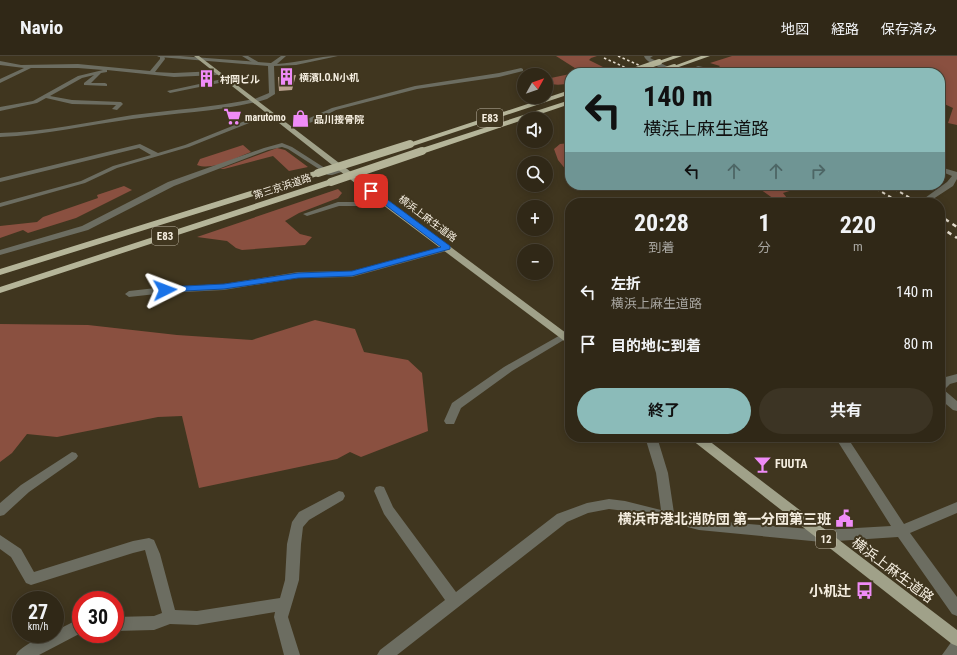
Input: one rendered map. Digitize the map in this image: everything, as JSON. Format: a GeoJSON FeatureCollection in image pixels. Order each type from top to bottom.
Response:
{"type":"FeatureCollection","features":[{"type":"Feature","properties":{"kind":"highway"},"geometry":{"type":"LineString","coordinates":[[642,68],[679,56]]}},
{"type":"Feature","properties":{"kind":"highway"},"geometry":{"type":"LineString","coordinates":[[671,68],[707,56]]}},
{"type":"Feature","properties":{"kind":"highway","name":"第三京浜道路"},"geometry":{"type":"LineString","coordinates":[[0,272],[410,144],[565,94]]}},
{"type":"Feature","properties":{"kind":"highway","name":"第三京浜道路"},"geometry":{"type":"LineString","coordinates":[[0,290],[565,104]]}},
{"type":"Feature","properties":{"kind":"main road","name":"横浜上麻生道路"},"geometry":{"type":"LineString","coordinates":[[198,57],[382,200],[565,338]]}},
{"type":"Feature","properties":{"kind":"main road","name":"横浜上麻生道路"},"geometry":{"type":"LineString","coordinates":[[702,442],[957,640]]}},
{"type":"Feature","properties":{"kind":"street"},"geometry":{"type":"LineString","coordinates":[[159,56],[198,57],[271,66],[297,64],[333,56]]}},
{"type":"Feature","properties":{"kind":"street"},"geometry":{"type":"LineString","coordinates":[[151,73],[163,58],[162,56]]}},
{"type":"Feature","properties":{"kind":"street"},"geometry":{"type":"LineString","coordinates":[[244,56],[256,63]]}},
{"type":"Feature","properties":{"kind":"street"},"geometry":{"type":"LineString","coordinates":[[271,66],[284,56]]}},
{"type":"Feature","properties":{"kind":"street"},"geometry":{"type":"LineString","coordinates":[[651,56],[646,58],[667,68]]}},
{"type":"Feature","properties":{"kind":"street"},"geometry":{"type":"LineString","coordinates":[[0,63],[30,67],[78,66],[174,75],[217,73]]}},
{"type":"Feature","properties":{"kind":"street"},"geometry":{"type":"LineString","coordinates":[[0,135],[47,132],[134,117],[231,106],[254,101],[272,94],[271,66]]}},
{"type":"Feature","properties":{"kind":"street"},"geometry":{"type":"LineString","coordinates":[[0,81],[30,67]]}},
{"type":"Feature","properties":{"kind":"street"},"geometry":{"type":"LineString","coordinates":[[105,85],[86,84],[99,74],[109,69]]}},
{"type":"Feature","properties":{"kind":"street"},"geometry":{"type":"LineString","coordinates":[[290,128],[349,104],[379,98],[417,87],[517,71]]}},
{"type":"Feature","properties":{"kind":"street"},"geometry":{"type":"LineString","coordinates":[[0,109],[35,102],[52,91],[80,77],[99,74]]}},
{"type":"Feature","properties":{"kind":"street"},"geometry":{"type":"LineString","coordinates":[[170,91],[227,80]]}},
{"type":"Feature","properties":{"kind":"street"},"geometry":{"type":"LineString","coordinates":[[45,96],[58,101],[73,103],[119,103],[120,104],[115,108]]}},
{"type":"Feature","properties":{"kind":"street"},"geometry":{"type":"LineString","coordinates":[[0,205],[83,182],[115,167],[187,146],[270,113]]}},
{"type":"Feature","properties":{"kind":"street"},"geometry":{"type":"LineString","coordinates":[[0,253],[85,228],[171,184],[266,149],[282,145],[290,148],[330,174],[345,170]]}},
{"type":"Feature","properties":{"kind":"street"},"geometry":{"type":"LineString","coordinates":[[0,180],[140,146],[157,154]]}},
{"type":"Feature","properties":{"kind":"street"},"geometry":{"type":"LineString","coordinates":[[945,170],[957,174],[950,184],[945,187]]}},
{"type":"Feature","properties":{"kind":"street"},"geometry":{"type":"LineString","coordinates":[[929,198],[941,190]]}},
{"type":"Feature","properties":{"kind":"street"},"geometry":{"type":"LineString","coordinates":[[307,214],[338,204],[366,204],[382,200]]}},
{"type":"Feature","properties":{"kind":"street"},"geometry":{"type":"LineString","coordinates":[[129,294],[224,286],[298,275],[352,274],[447,248]]}},
{"type":"Feature","properties":{"kind":"street"},"geometry":{"type":"LineString","coordinates":[[450,421],[456,406],[508,369],[565,340]]}},
{"type":"Feature","properties":{"kind":"street"},"geometry":{"type":"LineString","coordinates":[[945,382],[957,378]]}},
{"type":"Feature","properties":{"kind":"street"},"geometry":{"type":"LineString","coordinates":[[945,397],[957,407]]}},
{"type":"Feature","properties":{"kind":"street"},"geometry":{"type":"LineString","coordinates":[[653,442],[662,473],[668,517]]}},
{"type":"Feature","properties":{"kind":"street"},"geometry":{"type":"LineString","coordinates":[[844,442],[902,531],[957,609]]}},
{"type":"Feature","properties":{"kind":"street"},"geometry":{"type":"LineString","coordinates":[[0,511],[35,482],[72,456]]}},
{"type":"Feature","properties":{"kind":"street"},"geometry":{"type":"LineString","coordinates":[[380,491],[388,510],[454,601]]}},
{"type":"Feature","properties":{"kind":"street"},"geometry":{"type":"LineString","coordinates":[[292,655],[281,617],[292,580],[294,544],[297,526],[304,516],[339,496]]}},
{"type":"Feature","properties":{"kind":"street"},"geometry":{"type":"LineString","coordinates":[[391,654],[454,601],[562,518],[587,508],[609,504],[625,506],[699,525],[822,536],[866,532],[902,531],[957,507]]}},
{"type":"Feature","properties":{"kind":"street"},"geometry":{"type":"LineString","coordinates":[[0,541],[16,553],[32,578],[133,547],[149,544],[170,617]]}},
{"type":"Feature","properties":{"kind":"street"},"geometry":{"type":"LineString","coordinates":[[124,624],[154,623],[170,617],[197,618],[285,604]]}},
{"type":"Feature","properties":{"kind":"street"},"geometry":{"type":"LineString","coordinates":[[24,655],[72,630]]}},
{"type":"Feature","properties":{"kind":"street"},"geometry":{"type":"LineString","coordinates":[[950,655],[957,646]]}},
{"type":"Feature","properties":{"kind":"shaded area"},"geometry":{"type":"Polygon","coordinates":[[[556,56],[597,56],[589,60],[605,68],[575,68],[556,56]]]}},
{"type":"Feature","properties":{"kind":"shaded area"},"geometry":{"type":"Polygon","coordinates":[[[732,56],[957,56],[957,125],[948,123],[953,108],[945,104],[945,68],[718,68],[720,66],[710,63],[732,56]]]}},
{"type":"Feature","properties":{"kind":"shaded area"},"geometry":{"type":"Polygon","coordinates":[[[565,75],[565,84],[553,84],[553,78],[565,75]]]}},
{"type":"Feature","properties":{"kind":"shaded area"},"geometry":{"type":"Polygon","coordinates":[[[560,144],[565,144],[565,169],[558,160],[554,149],[560,144]]]}},
{"type":"Feature","properties":{"kind":"shaded area"},"geometry":{"type":"Polygon","coordinates":[[[243,145],[251,152],[217,165],[197,165],[200,159],[243,145]]]}},
{"type":"Feature","properties":{"kind":"shaded area"},"geometry":{"type":"Polygon","coordinates":[[[277,148],[285,150],[308,167],[289,171],[273,156],[220,169],[277,148]]]}},
{"type":"Feature","properties":{"kind":"shaded area"},"geometry":{"type":"Polygon","coordinates":[[[124,186],[132,190],[76,218],[28,233],[23,230],[0,238],[0,226],[37,222],[43,217],[98,198],[97,195],[124,186]]]}},
{"type":"Feature","properties":{"kind":"shaded area"},"geometry":{"type":"Polygon","coordinates":[[[338,189],[342,193],[338,198],[299,213],[285,221],[300,234],[312,237],[305,245],[242,250],[236,248],[227,241],[197,237],[338,189]]]}},
{"type":"Feature","properties":{"kind":"shaded area"},"geometry":{"type":"Polygon","coordinates":[[[761,190],[793,190],[783,193],[787,198],[773,198],[761,190]]]}},
{"type":"Feature","properties":{"kind":"shaded area"},"geometry":{"type":"Polygon","coordinates":[[[315,320],[355,329],[364,352],[408,360],[422,373],[428,431],[361,457],[350,452],[337,459],[199,488],[182,416],[158,417],[57,437],[27,434],[12,453],[0,462],[0,324],[88,325],[177,335],[252,340],[315,320]]]}},
{"type":"Feature","properties":{"kind":"building"},"geometry":{"type":"Polygon","coordinates":[[[296,75],[292,90],[279,91],[278,77],[296,75]]]}},
{"type":"Feature","properties":{"kind":"railway"},"geometry":{"type":"LineString","coordinates":[[618,56],[646,68]]}},
{"type":"Feature","properties":{"kind":"railway"},"geometry":{"type":"LineString","coordinates":[[604,58],[627,68]]}},
{"type":"Feature","properties":{"kind":"railway"},"geometry":{"type":"LineString","coordinates":[[879,190],[892,198]]}},
{"type":"Feature","properties":{"kind":"railway"},"geometry":{"type":"LineString","coordinates":[[897,190],[910,198]]}},
{"type":"Feature","properties":{"kind":"railway"},"geometry":{"type":"LineString","coordinates":[[945,219],[957,227]]}},
{"type":"Feature","properties":{"kind":"railway"},"geometry":{"type":"LineString","coordinates":[[945,230],[957,238]]}},
{"type":"Feature","properties":{"kind":"place","name":"横濱I.O.N小机"},"geometry":{"type":"Point","coordinates":[286,77]}},
{"type":"Feature","properties":{"kind":"place","name":"村岡ビル"},"geometry":{"type":"Point","coordinates":[207,79]}},
{"type":"Feature","properties":{"kind":"place","name":"marutomo"},"geometry":{"type":"Point","coordinates":[232,117]}},
{"type":"Feature","properties":{"kind":"place","name":"品川接骨院"},"geometry":{"type":"Point","coordinates":[301,119]}},
{"type":"Feature","properties":{"kind":"place","name":"FUUTA"},"geometry":{"type":"Point","coordinates":[762,464]}},
{"type":"Feature","properties":{"kind":"place","name":"横浜市港北消防団 第一分団第三班"},"geometry":{"type":"Point","coordinates":[844,519]}},
{"type":"Feature","properties":{"kind":"place","name":"小机辻"},"geometry":{"type":"Point","coordinates":[864,591]}},
{"type":"Feature","properties":{"kind":"route"},"geometry":{"type":"LineString","coordinates":[[165,290],[224,286],[298,275],[352,274],[447,248],[371,191]]}}]}
